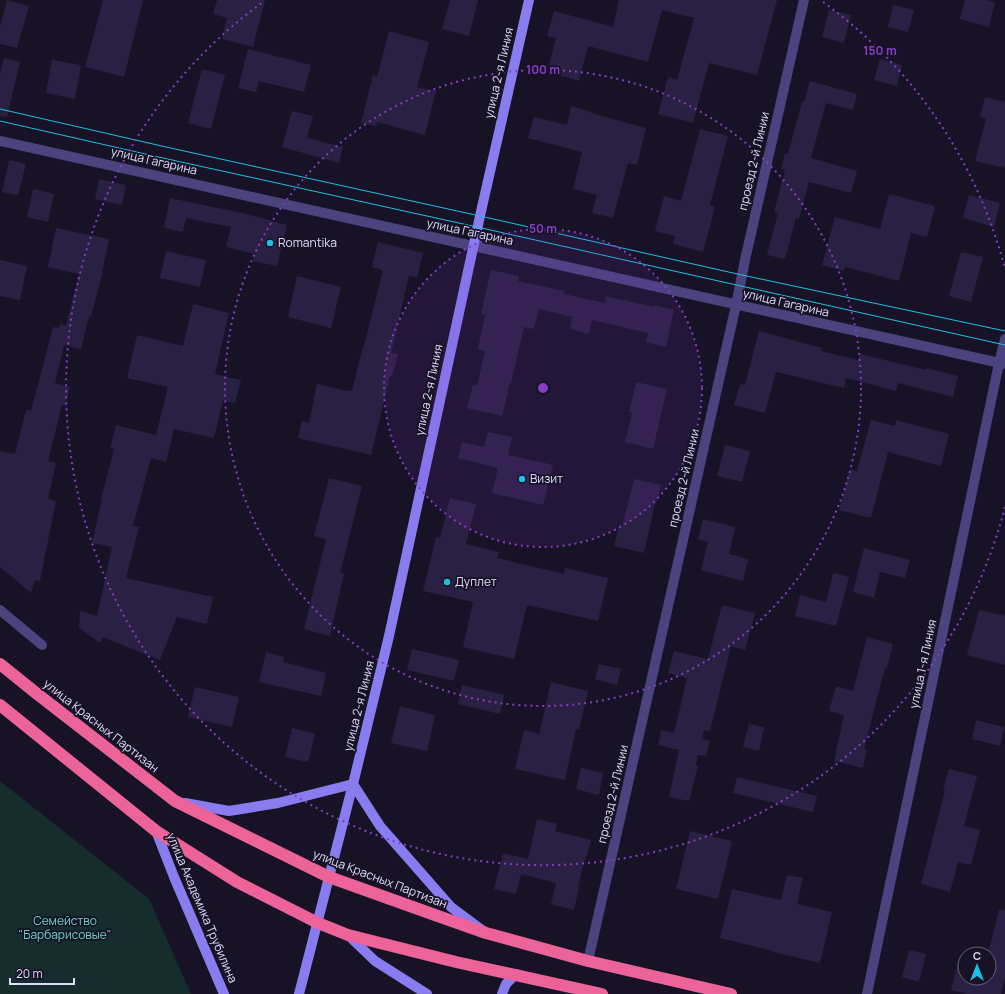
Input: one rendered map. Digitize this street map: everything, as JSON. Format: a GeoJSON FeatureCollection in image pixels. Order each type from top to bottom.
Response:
{"type":"FeatureCollection","features":[{"type":"Feature","properties":{"kind":"highway","name":"улица Красных Партизан"},"geometry":{"type":"LineString","coordinates":[[0,664],[175,801],[329,877],[486,933],[588,961],[731,994]]}},
{"type":"Feature","properties":{"kind":"highway"},"geometry":{"type":"LineString","coordinates":[[0,705],[156,831],[237,882],[318,923],[348,935],[456,962],[602,994]]}},
{"type":"Feature","properties":{"kind":"street","name":"улица 2-я Линия"},"geometry":{"type":"LineString","coordinates":[[318,923],[389,636],[481,208],[529,0]]}},
{"type":"Feature","properties":{"kind":"street","name":"проезд 2-й Линии"},"geometry":{"type":"LineString","coordinates":[[588,961],[804,0]]}},
{"type":"Feature","properties":{"kind":"street","name":"улица Гагарина"},"geometry":{"type":"LineString","coordinates":[[0,141],[1002,364]]}},
{"type":"Feature","properties":{"kind":"street","name":"улица 1-я Линия"},"geometry":{"type":"LineString","coordinates":[[867,994],[1002,364],[1005,339]]}},
{"type":"Feature","properties":{"kind":"street"},"geometry":{"type":"LineString","coordinates":[[0,610],[42,645]]}},
{"type":"Feature","properties":{"kind":"street"},"geometry":{"type":"LineString","coordinates":[[175,801],[229,811],[278,804],[353,784],[380,826],[452,907],[486,933]]}},
{"type":"Feature","properties":{"kind":"street","name":"улица Академика Трубилина"},"geometry":{"type":"LineString","coordinates":[[156,831],[224,994]]}},
{"type":"Feature","properties":{"kind":"street"},"geometry":{"type":"LineString","coordinates":[[299,994],[318,923]]}},
{"type":"Feature","properties":{"kind":"street"},"geometry":{"type":"LineString","coordinates":[[348,935],[375,960],[427,994]]}},
{"type":"Feature","properties":{"kind":"street"},"geometry":{"type":"LineString","coordinates":[[502,994],[506,984],[516,974]]}},
{"type":"Feature","properties":{"kind":"green space","name":"Семейство \"Барбарисовые\""},"geometry":{"type":"Polygon","coordinates":[[[0,781],[149,899],[191,994],[0,994],[0,781]]]}},
{"type":"Feature","properties":{"kind":"building"},"geometry":{"type":"Polygon","coordinates":[[[7,0],[29,6],[17,48],[0,44],[0,27],[7,0]]]}},
{"type":"Feature","properties":{"kind":"building"},"geometry":{"type":"Polygon","coordinates":[[[103,0],[143,0],[124,77],[85,67],[103,0]]]}},
{"type":"Feature","properties":{"kind":"building"},"geometry":{"type":"Polygon","coordinates":[[[217,0],[265,0],[253,47],[222,39],[227,18],[213,14],[217,0]]]}},
{"type":"Feature","properties":{"kind":"building"},"geometry":{"type":"Polygon","coordinates":[[[450,0],[478,0],[469,36],[442,29],[450,0]]]}},
{"type":"Feature","properties":{"kind":"building"},"geometry":{"type":"Polygon","coordinates":[[[619,0],[777,0],[757,75],[709,63],[693,123],[658,114],[668,77],[677,80],[694,18],[662,10],[648,62],[588,46],[579,81],[547,72],[556,38],[547,36],[554,11],[613,27],[619,0]]]}},
{"type":"Feature","properties":{"kind":"building"},"geometry":{"type":"Polygon","coordinates":[[[965,0],[986,0],[995,2],[989,27],[960,19],[965,0]]]}},
{"type":"Feature","properties":{"kind":"building"},"geometry":{"type":"Polygon","coordinates":[[[893,5],[914,10],[908,32],[888,27],[893,5]]]}},
{"type":"Feature","properties":{"kind":"building"},"geometry":{"type":"Polygon","coordinates":[[[829,10],[851,15],[844,43],[822,37],[829,10]]]}},
{"type":"Feature","properties":{"kind":"building"},"geometry":{"type":"Polygon","coordinates":[[[389,31],[429,42],[417,87],[436,91],[425,135],[377,122],[376,126],[361,123],[373,75],[377,77],[389,31]]]}},
{"type":"Feature","properties":{"kind":"building"},"geometry":{"type":"Polygon","coordinates":[[[248,49],[311,65],[304,92],[259,81],[256,92],[238,88],[248,49]]]}},
{"type":"Feature","properties":{"kind":"building"},"geometry":{"type":"Polygon","coordinates":[[[4,58],[20,62],[7,117],[0,116],[0,74],[4,58]]]}},
{"type":"Feature","properties":{"kind":"building"},"geometry":{"type":"Polygon","coordinates":[[[880,59],[902,65],[897,86],[874,80],[880,59]]]}},
{"type":"Feature","properties":{"kind":"building"},"geometry":{"type":"Polygon","coordinates":[[[52,60],[81,65],[75,99],[46,93],[52,60]]]}},
{"type":"Feature","properties":{"kind":"building"},"geometry":{"type":"Polygon","coordinates":[[[202,69],[225,75],[211,129],[188,123],[202,69]]]}},
{"type":"Feature","properties":{"kind":"building"},"geometry":{"type":"Polygon","coordinates":[[[810,81],[857,94],[853,110],[826,103],[811,158],[857,171],[851,193],[809,182],[799,219],[796,218],[785,259],[767,255],[778,213],[774,212],[785,170],[781,169],[785,153],[788,154],[802,102],[804,102],[810,81]]]}},
{"type":"Feature","properties":{"kind":"building"},"geometry":{"type":"Polygon","coordinates":[[[985,97],[1005,102],[1005,168],[975,161],[986,119],[980,117],[985,97]]]}},
{"type":"Feature","properties":{"kind":"building"},"geometry":{"type":"Polygon","coordinates":[[[571,106],[646,128],[637,165],[628,163],[613,218],[592,213],[597,195],[573,189],[582,152],[528,138],[534,117],[567,125],[571,106]]]}},
{"type":"Feature","properties":{"kind":"building"},"geometry":{"type":"Polygon","coordinates":[[[292,111],[313,116],[307,138],[343,147],[339,163],[282,147],[292,111]]]}},
{"type":"Feature","properties":{"kind":"building"},"geometry":{"type":"Polygon","coordinates":[[[700,129],[728,136],[710,205],[715,207],[703,252],[673,244],[675,236],[655,231],[664,196],[681,201],[700,129]]]}},
{"type":"Feature","properties":{"kind":"building"},"geometry":{"type":"Polygon","coordinates":[[[9,160],[26,164],[18,195],[2,192],[9,160]]]}},
{"type":"Feature","properties":{"kind":"building"},"geometry":{"type":"Polygon","coordinates":[[[99,179],[126,185],[122,205],[95,199],[99,179]]]}},
{"type":"Feature","properties":{"kind":"building"},"geometry":{"type":"Polygon","coordinates":[[[33,189],[54,194],[48,222],[27,217],[33,189]]]}},
{"type":"Feature","properties":{"kind":"building"},"geometry":{"type":"Polygon","coordinates":[[[889,194],[935,206],[927,237],[911,233],[899,281],[845,267],[844,271],[822,265],[835,217],[880,229],[889,194]]]}},
{"type":"Feature","properties":{"kind":"building"},"geometry":{"type":"Polygon","coordinates":[[[969,195],[1000,203],[994,227],[963,218],[969,195]]]}},
{"type":"Feature","properties":{"kind":"building"},"geometry":{"type":"Polygon","coordinates":[[[170,198],[247,214],[287,225],[277,266],[253,261],[255,254],[226,247],[231,227],[186,218],[183,232],[164,228],[170,198]]]}},
{"type":"Feature","properties":{"kind":"building"},"geometry":{"type":"Polygon","coordinates":[[[56,228],[109,239],[101,278],[91,317],[89,316],[81,349],[64,345],[55,383],[70,387],[65,406],[62,405],[48,461],[56,463],[48,499],[56,501],[40,581],[35,580],[31,593],[0,567],[0,451],[15,454],[26,409],[31,411],[53,327],[59,328],[60,324],[66,326],[79,274],[48,267],[56,228]]]}},
{"type":"Feature","properties":{"kind":"building"},"geometry":{"type":"Polygon","coordinates":[[[378,242],[423,253],[417,278],[409,276],[391,353],[398,354],[392,376],[390,376],[371,455],[298,438],[302,421],[309,423],[317,384],[352,391],[383,270],[372,267],[378,242]]]}},
{"type":"Feature","properties":{"kind":"building"},"geometry":{"type":"Polygon","coordinates":[[[166,251],[206,260],[200,287],[160,278],[166,251]]]}},
{"type":"Feature","properties":{"kind":"building"},"geometry":{"type":"Polygon","coordinates":[[[961,252],[983,257],[971,302],[949,296],[961,252]]]}},
{"type":"Feature","properties":{"kind":"building"},"geometry":{"type":"Polygon","coordinates":[[[0,260],[27,266],[20,300],[0,296],[0,260]]]}},
{"type":"Feature","properties":{"kind":"building"},"geometry":{"type":"Polygon","coordinates":[[[491,270],[519,276],[518,281],[564,291],[564,294],[605,303],[606,296],[674,310],[666,347],[646,342],[648,333],[592,320],[589,334],[570,329],[572,317],[539,309],[534,329],[524,327],[502,416],[467,408],[473,385],[477,386],[485,351],[478,349],[485,315],[481,314],[491,270]]]}},
{"type":"Feature","properties":{"kind":"building"},"geometry":{"type":"Polygon","coordinates":[[[297,276],[341,287],[331,328],[288,317],[297,276]]]}},
{"type":"Feature","properties":{"kind":"building"},"geometry":{"type":"Polygon","coordinates":[[[193,304],[229,313],[215,374],[241,380],[235,403],[223,400],[214,438],[174,429],[166,462],[151,458],[133,526],[139,527],[126,578],[213,597],[207,624],[177,617],[160,660],[103,637],[100,643],[79,628],[80,611],[97,616],[112,547],[92,543],[101,499],[114,449],[110,448],[116,425],[156,435],[168,387],[127,378],[137,335],[183,346],[193,304]]]}},
{"type":"Feature","properties":{"kind":"building"},"geometry":{"type":"Polygon","coordinates":[[[759,331],[822,348],[821,351],[858,360],[860,354],[958,376],[953,397],[898,383],[896,391],[846,378],[844,388],[776,372],[765,413],[734,405],[740,384],[745,385],[759,331]]]}},
{"type":"Feature","properties":{"kind":"building"},"geometry":{"type":"Polygon","coordinates":[[[636,382],[667,389],[653,449],[625,442],[632,413],[629,412],[636,382]]]}},
{"type":"Feature","properties":{"kind":"building"},"geometry":{"type":"Polygon","coordinates":[[[871,420],[895,426],[896,420],[949,434],[941,466],[888,452],[871,518],[839,510],[850,469],[857,471],[871,420]]]}},
{"type":"Feature","properties":{"kind":"building","name":"Визит"},"geometry":{"type":"Polygon","coordinates":[[[488,432],[512,437],[508,455],[553,465],[543,505],[492,493],[498,468],[458,458],[462,442],[484,447],[488,432]]]}},
{"type":"Feature","properties":{"kind":"building"},"geometry":{"type":"Polygon","coordinates":[[[725,445],[750,451],[742,482],[717,476],[725,445]]]}},
{"type":"Feature","properties":{"kind":"building"},"geometry":{"type":"Polygon","coordinates":[[[329,478],[362,486],[340,573],[344,574],[330,636],[304,629],[326,539],[314,536],[329,478]]]}},
{"type":"Feature","properties":{"kind":"building"},"geometry":{"type":"Polygon","coordinates":[[[634,479],[661,485],[655,504],[644,553],[614,546],[619,527],[622,528],[634,479]]]}},
{"type":"Feature","properties":{"kind":"building"},"geometry":{"type":"Polygon","coordinates":[[[450,498],[476,504],[466,544],[499,552],[497,558],[564,574],[565,568],[608,578],[598,621],[527,605],[514,659],[463,647],[473,602],[423,591],[436,537],[440,538],[450,498]]]}},
{"type":"Feature","properties":{"kind":"building"},"geometry":{"type":"Polygon","coordinates":[[[703,519],[735,527],[729,554],[748,559],[743,581],[701,570],[708,542],[698,539],[703,519]]]}},
{"type":"Feature","properties":{"kind":"building"},"geometry":{"type":"Polygon","coordinates":[[[864,548],[910,560],[905,578],[880,572],[874,598],[853,592],[864,548]]]}},
{"type":"Feature","properties":{"kind":"building"},"geometry":{"type":"Polygon","coordinates":[[[833,573],[849,577],[836,626],[795,616],[800,595],[826,602],[833,573]]]}},
{"type":"Feature","properties":{"kind":"building"},"geometry":{"type":"Polygon","coordinates":[[[722,605],[755,613],[745,650],[731,646],[710,731],[704,730],[702,739],[710,741],[706,756],[698,755],[696,765],[698,766],[689,801],[669,797],[679,750],[658,745],[661,730],[674,733],[687,678],[668,673],[674,651],[708,659],[722,605]]]}},
{"type":"Feature","properties":{"kind":"building"},"geometry":{"type":"Polygon","coordinates":[[[979,610],[1005,616],[1005,665],[967,655],[979,610]]]}},
{"type":"Feature","properties":{"kind":"building"},"geometry":{"type":"Polygon","coordinates":[[[867,637],[893,644],[887,668],[885,668],[864,749],[867,749],[863,768],[834,761],[844,715],[829,711],[836,686],[853,691],[867,637]]]}},
{"type":"Feature","properties":{"kind":"building"},"geometry":{"type":"Polygon","coordinates":[[[412,649],[459,660],[454,681],[407,670],[412,649]]]}},
{"type":"Feature","properties":{"kind":"building"},"geometry":{"type":"Polygon","coordinates":[[[266,652],[284,657],[283,662],[326,673],[321,696],[259,682],[266,652]]]}},
{"type":"Feature","properties":{"kind":"building"},"geometry":{"type":"Polygon","coordinates":[[[599,664],[621,669],[617,685],[595,679],[599,664]]]}},
{"type":"Feature","properties":{"kind":"building"},"geometry":{"type":"Polygon","coordinates":[[[551,682],[588,691],[579,730],[576,729],[565,780],[515,769],[524,730],[539,734],[551,682]]]}},
{"type":"Feature","properties":{"kind":"building"},"geometry":{"type":"Polygon","coordinates":[[[462,685],[504,695],[500,714],[458,704],[462,685]]]}},
{"type":"Feature","properties":{"kind":"building"},"geometry":{"type":"Polygon","coordinates":[[[195,687],[239,697],[232,727],[188,717],[195,687]]]}},
{"type":"Feature","properties":{"kind":"building"},"geometry":{"type":"Polygon","coordinates":[[[400,706],[435,715],[427,751],[391,743],[400,706]]]}},
{"type":"Feature","properties":{"kind":"building"},"geometry":{"type":"Polygon","coordinates":[[[976,720],[1004,727],[1000,746],[972,739],[976,720]]]}},
{"type":"Feature","properties":{"kind":"building"},"geometry":{"type":"Polygon","coordinates":[[[749,724],[764,727],[759,751],[743,747],[749,724]]]}},
{"type":"Feature","properties":{"kind":"building"},"geometry":{"type":"Polygon","coordinates":[[[292,728],[315,734],[308,762],[285,757],[292,728]]]}},
{"type":"Feature","properties":{"kind":"building"},"geometry":{"type":"Polygon","coordinates":[[[581,768],[603,773],[599,795],[576,789],[581,768]]]}},
{"type":"Feature","properties":{"kind":"building"},"geometry":{"type":"Polygon","coordinates":[[[949,769],[977,776],[964,826],[980,830],[971,865],[958,862],[950,892],[921,884],[949,769]]]}},
{"type":"Feature","properties":{"kind":"building"},"geometry":{"type":"Polygon","coordinates":[[[737,777],[817,796],[813,812],[733,793],[737,777]]]}},
{"type":"Feature","properties":{"kind":"building"},"geometry":{"type":"Polygon","coordinates":[[[537,819],[557,824],[555,831],[591,840],[578,887],[574,910],[551,904],[556,883],[521,874],[516,894],[494,889],[503,853],[528,859],[537,819]]]}},
{"type":"Feature","properties":{"kind":"building"},"geometry":{"type":"Polygon","coordinates":[[[690,831],[732,841],[718,899],[676,889],[690,831]]]}},
{"type":"Feature","properties":{"kind":"building"},"geometry":{"type":"Polygon","coordinates":[[[787,875],[803,878],[797,904],[832,912],[820,963],[720,938],[732,889],[781,900],[787,875]]]}},
{"type":"Feature","properties":{"kind":"building"},"geometry":{"type":"Polygon","coordinates":[[[999,909],[1005,910],[1005,978],[1001,994],[967,994],[951,990],[957,967],[957,986],[997,986],[997,946],[990,946],[999,909]]]}},
{"type":"Feature","properties":{"kind":"building"},"geometry":{"type":"Polygon","coordinates":[[[909,950],[926,954],[919,982],[902,977],[909,950]]]}},
{"type":"Feature","properties":{"kind":"tram line"},"geometry":{"type":"LineString","coordinates":[[0,109],[742,275],[1005,331]]}},
{"type":"Feature","properties":{"kind":"tram line"},"geometry":{"type":"LineString","coordinates":[[0,121],[1005,345]]}},
{"type":"Feature","properties":{"kind":"place","name":"Romantika"},"geometry":{"type":"Point","coordinates":[270,243]}},
{"type":"Feature","properties":{"kind":"place","name":"Визит"},"geometry":{"type":"Point","coordinates":[522,479]}},
{"type":"Feature","properties":{"kind":"place","name":"Дуплет"},"geometry":{"type":"Point","coordinates":[447,582]}}]}
